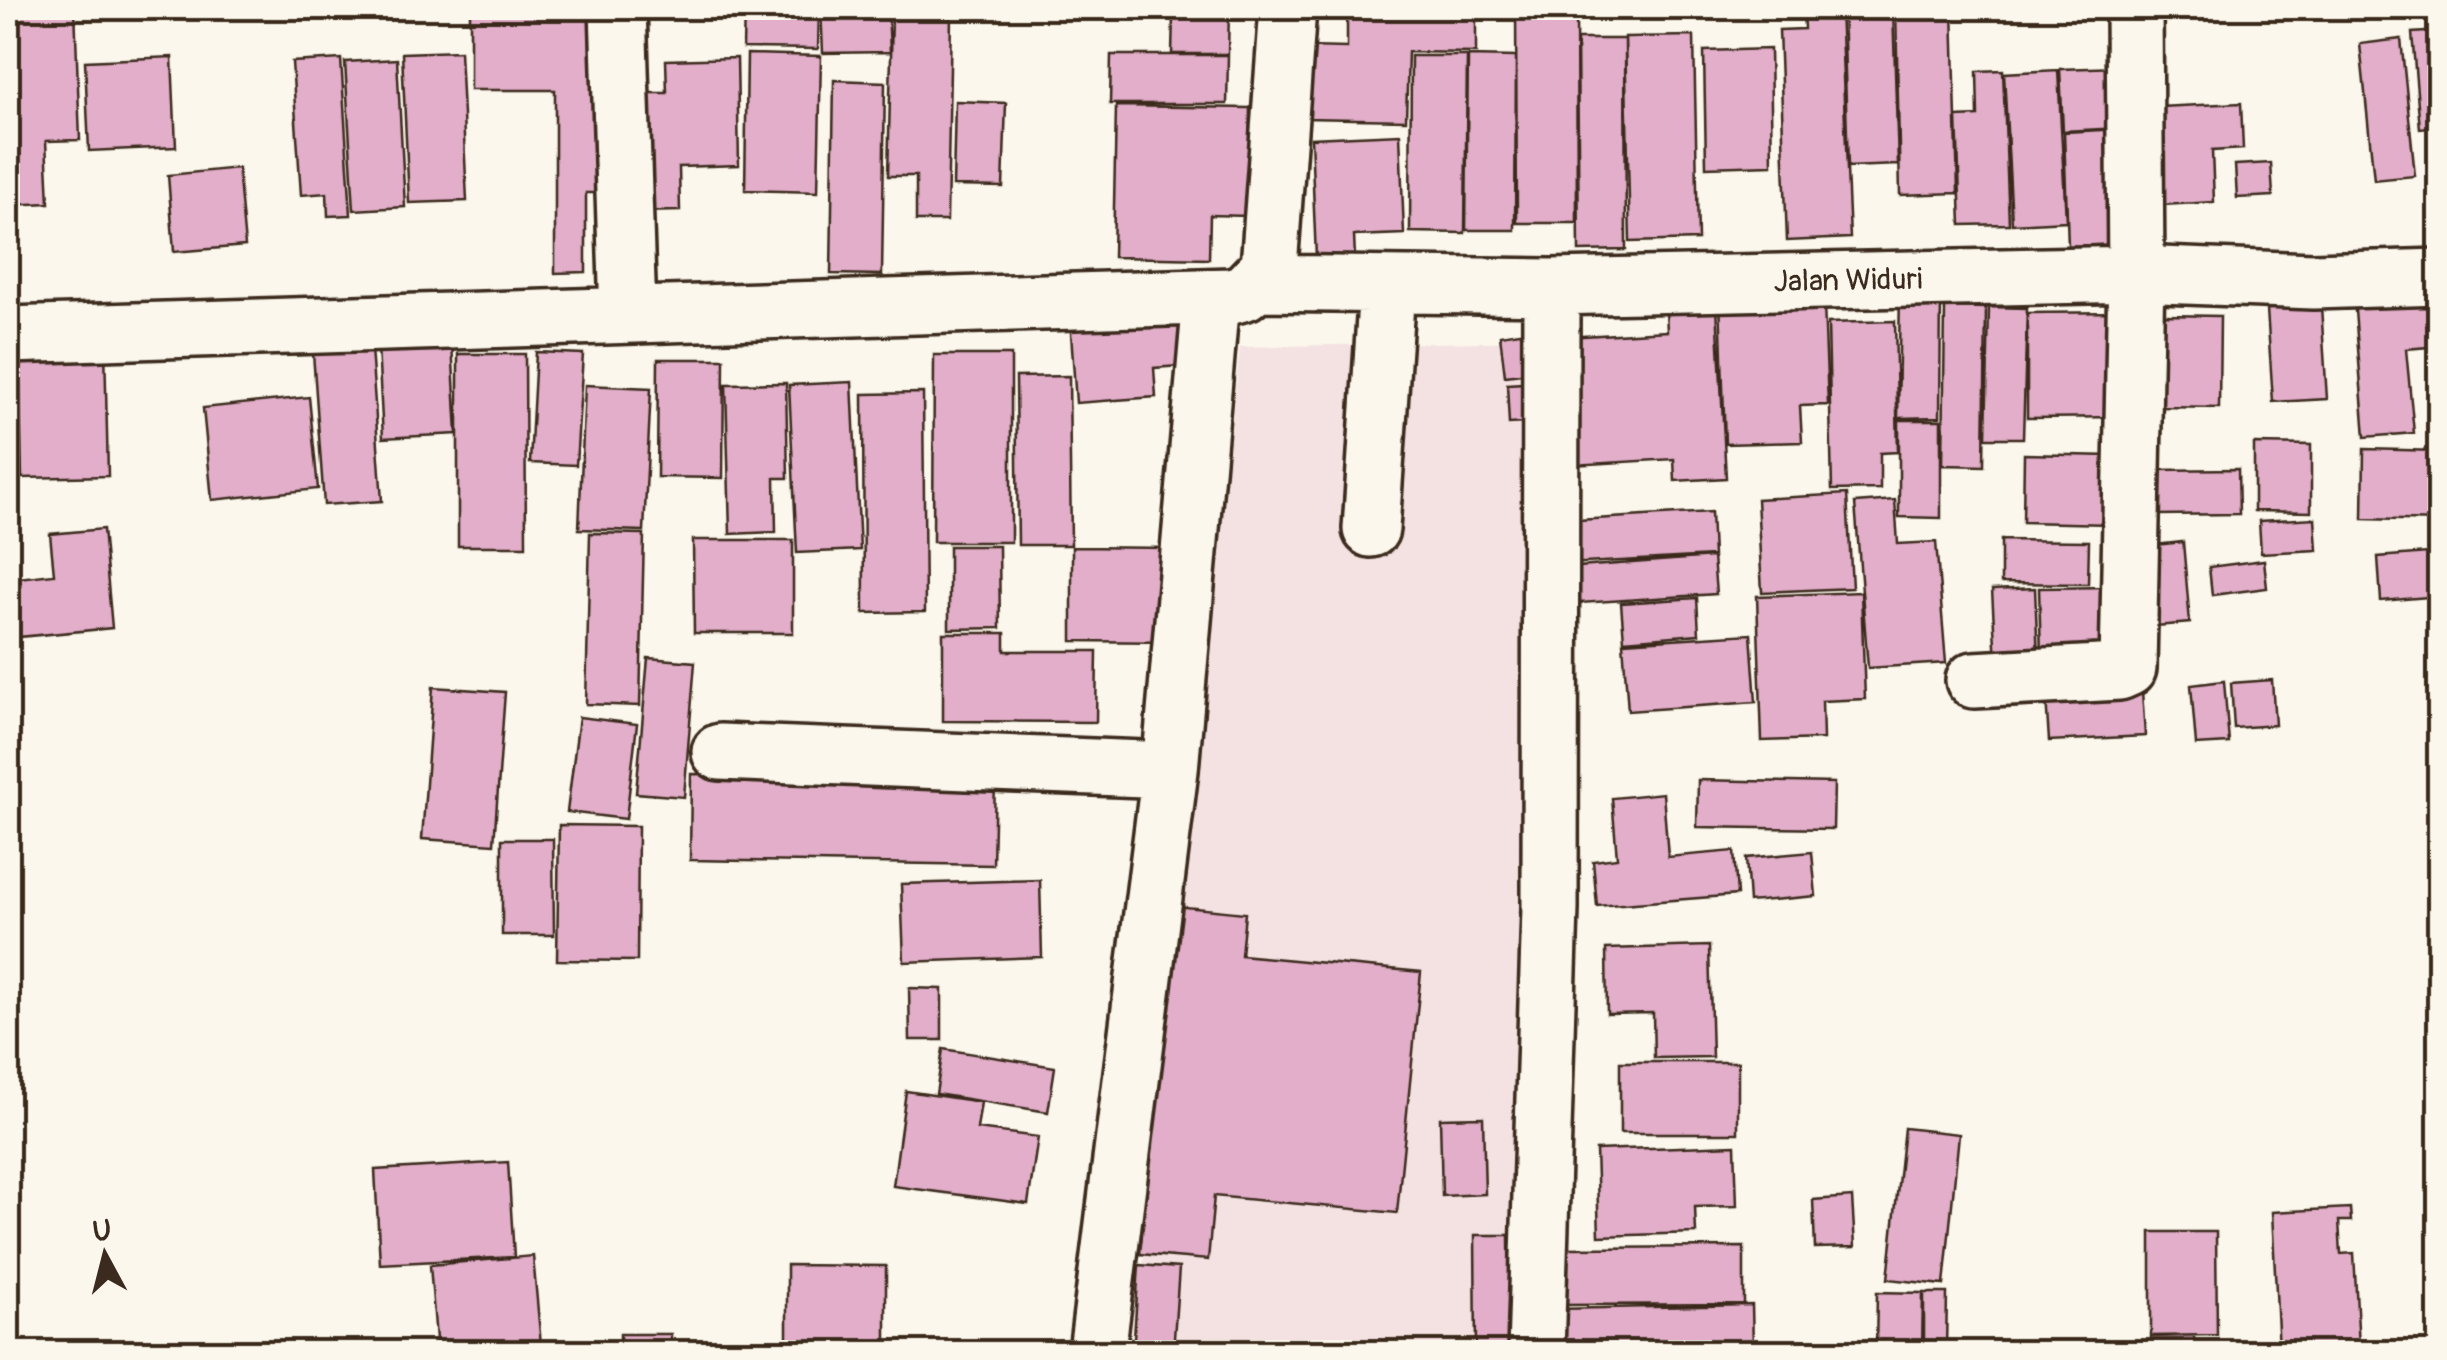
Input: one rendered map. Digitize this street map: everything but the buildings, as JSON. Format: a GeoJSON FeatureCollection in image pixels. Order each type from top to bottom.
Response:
{"type":"FeatureCollection","features":[{"type":"Feature","properties":{"kind":"street"},"geometry":{"type":"LineString","coordinates":[[618,8],[628,315]]}},
{"type":"Feature","properties":{"kind":"street"},"geometry":{"type":"LineString","coordinates":[[1097,1352],[1234,291],[1269,267],[1288,8]]}},
{"type":"Feature","properties":{"kind":"street"},"geometry":{"type":"LineString","coordinates":[[1974,680],[2119,672],[2128,668],[2136,274],[2134,8]]}},
{"type":"Feature","properties":{"kind":"street","name":"Jalan Widuri"},"geometry":{"type":"LineString","coordinates":[[8,335],[1387,287],[2136,274],[2313,280],[2440,277]]}},
{"type":"Feature","properties":{"kind":"street"},"geometry":{"type":"LineString","coordinates":[[1371,529],[1387,287]]}},
{"type":"Feature","properties":{"kind":"street"},"geometry":{"type":"LineString","coordinates":[[1536,1352],[1550,908],[1551,287]]}},
{"type":"Feature","properties":{"kind":"street"},"geometry":{"type":"LineString","coordinates":[[720,752],[1170,770]]}},
{"type":"Feature","properties":{"kind":"shaded area"},"geometry":{"type":"Polygon","coordinates":[[[1539,341],[1509,1352],[1134,1352],[1240,347],[1539,341]]]}}]}
